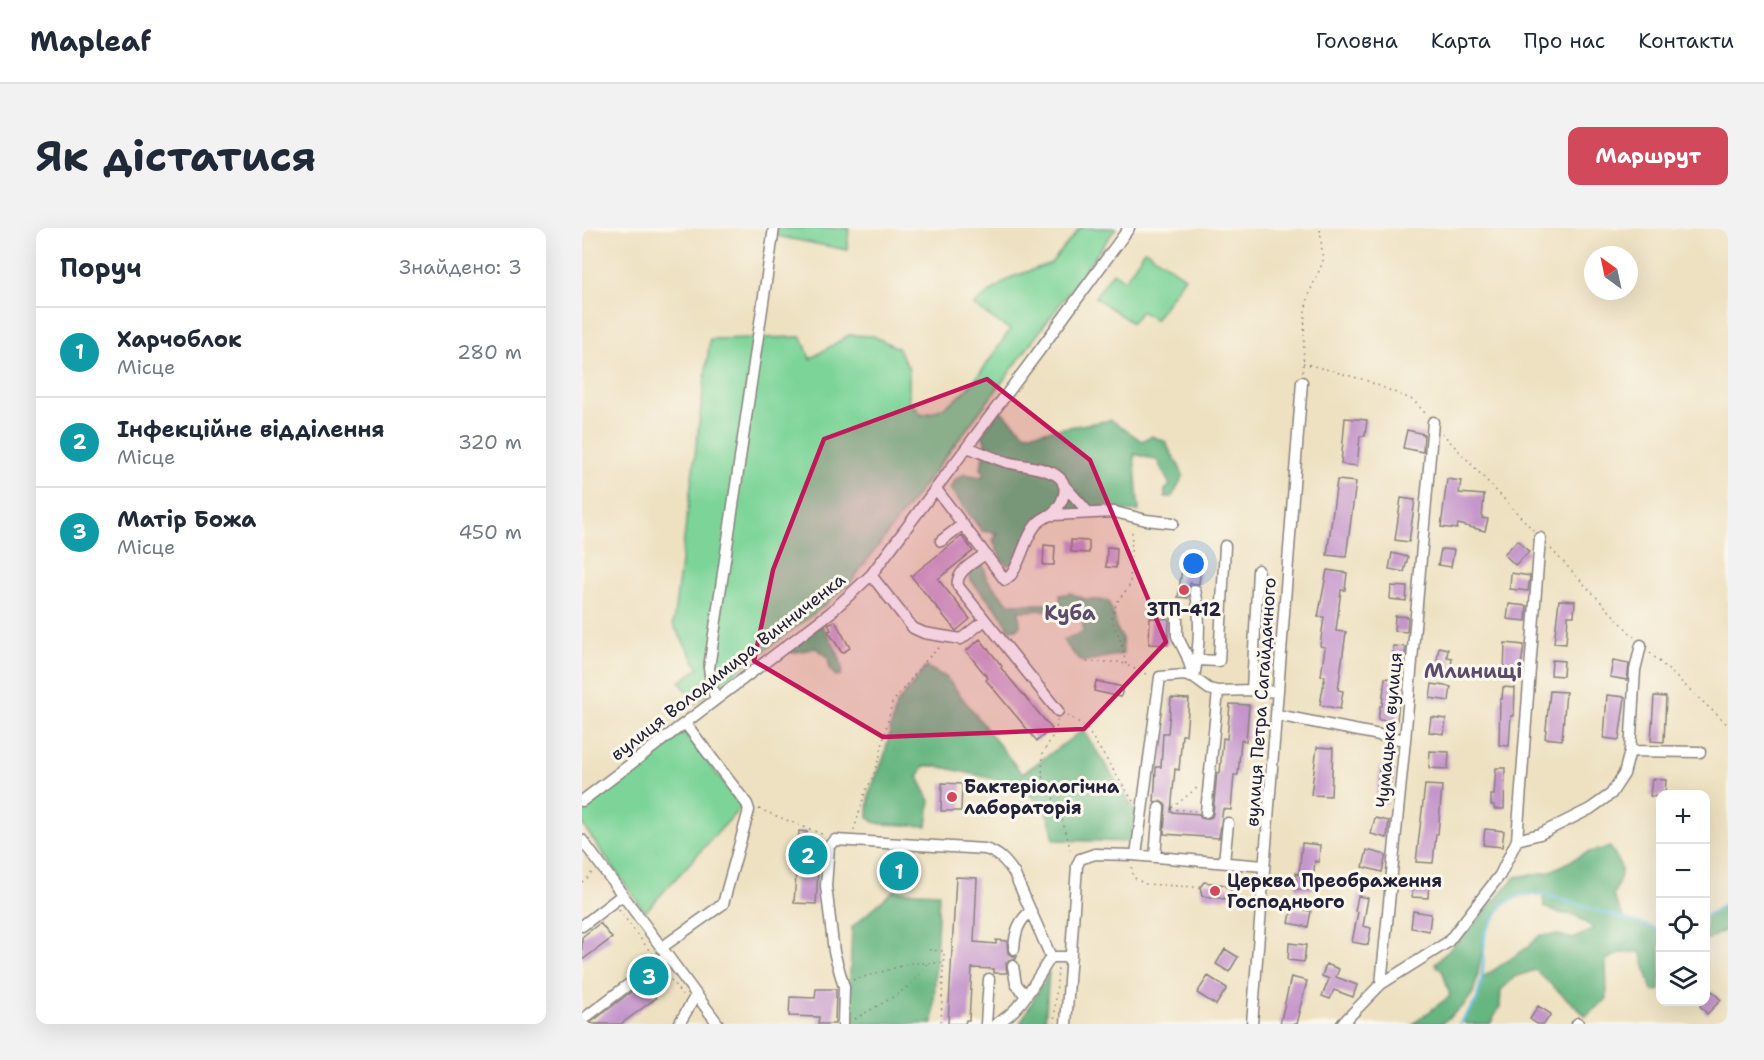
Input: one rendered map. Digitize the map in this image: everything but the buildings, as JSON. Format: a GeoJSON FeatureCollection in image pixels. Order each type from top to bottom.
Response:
{"type":"FeatureCollection","features":[{"type":"Feature","properties":{"kind":"street"},"geometry":{"type":"LineString","coordinates":[[716,699],[712,688],[710,668],[774,228]]}},
{"type":"Feature","properties":{"kind":"street","name":"вулиця Володимира Винниченка"},"geometry":{"type":"LineString","coordinates":[[582,801],[830,612],[871,575],[1129,228]]}},
{"type":"Feature","properties":{"kind":"street","name":"вулиця Петра Сагайдачного"},"geometry":{"type":"LineString","coordinates":[[1252,1024],[1302,382]]}},
{"type":"Feature","properties":{"kind":"street","name":"Чумацька вулиця"},"geometry":{"type":"LineString","coordinates":[[1381,984],[1433,422]]}},
{"type":"Feature","properties":{"kind":"street"},"geometry":{"type":"LineString","coordinates":[[967,447],[1003,461],[1048,470],[1059,478],[1089,513]]}},
{"type":"Feature","properties":{"kind":"street"},"geometry":{"type":"LineString","coordinates":[[1053,515],[1065,492],[1063,484]]}},
{"type":"Feature","properties":{"kind":"street"},"geometry":{"type":"LineString","coordinates":[[936,489],[1005,580],[1014,571],[1036,524],[1046,517],[1115,512],[1173,523]]}},
{"type":"Feature","properties":{"kind":"street"},"geometry":{"type":"LineString","coordinates":[[941,541],[963,524]]}},
{"type":"Feature","properties":{"kind":"street"},"geometry":{"type":"LineString","coordinates":[[1342,1024],[1381,984],[1448,942],[1500,874],[1517,840],[1540,538]]}},
{"type":"Feature","properties":{"kind":"street"},"geometry":{"type":"LineString","coordinates":[[1197,660],[1219,661],[1226,546]]}},
{"type":"Feature","properties":{"kind":"street"},"geometry":{"type":"LineString","coordinates":[[985,554],[963,570],[957,581],[958,586],[1058,711]]}},
{"type":"Feature","properties":{"kind":"street"},"geometry":{"type":"LineString","coordinates":[[1252,690],[1258,570]]}},
{"type":"Feature","properties":{"kind":"street"},"geometry":{"type":"LineString","coordinates":[[871,575],[913,628],[924,633],[961,639],[985,620]]}},
{"type":"Feature","properties":{"kind":"street"},"geometry":{"type":"LineString","coordinates":[[1194,678],[1199,609],[1195,590]]}},
{"type":"Feature","properties":{"kind":"street"},"geometry":{"type":"LineString","coordinates":[[1177,618],[1177,636],[1194,678]]}},
{"type":"Feature","properties":{"kind":"street"},"geometry":{"type":"LineString","coordinates":[[1517,840],[1540,834],[1590,809],[1611,794],[1624,774],[1630,751],[1635,670],[1641,645]]}},
{"type":"Feature","properties":{"kind":"street"},"geometry":{"type":"LineString","coordinates":[[1134,855],[1142,815],[1160,677],[1184,675],[1194,678],[1209,689],[1218,691],[1278,692]]}},
{"type":"Feature","properties":{"kind":"street"},"geometry":{"type":"LineString","coordinates":[[1206,812],[1218,691]]}},
{"type":"Feature","properties":{"kind":"street"},"geometry":{"type":"LineString","coordinates":[[1277,715],[1405,740]]}},
{"type":"Feature","properties":{"kind":"street"},"geometry":{"type":"LineString","coordinates":[[582,1020],[723,904],[749,810],[747,804],[685,723]]}},
{"type":"Feature","properties":{"kind":"street"},"geometry":{"type":"LineString","coordinates":[[1630,751],[1700,752]]}},
{"type":"Feature","properties":{"kind":"street"},"geometry":{"type":"LineString","coordinates":[[1155,856],[1159,808]]}},
{"type":"Feature","properties":{"kind":"street"},"geometry":{"type":"LineString","coordinates":[[1224,862],[1228,823]]}},
{"type":"Feature","properties":{"kind":"street"},"geometry":{"type":"LineString","coordinates":[[582,840],[617,899],[692,998],[718,1024]]}},
{"type":"Feature","properties":{"kind":"street"},"geometry":{"type":"LineString","coordinates":[[848,1022],[843,982],[834,952],[826,886],[829,846],[835,840],[993,851],[1014,873],[1051,957]]}},
{"type":"Feature","properties":{"kind":"street"},"geometry":{"type":"LineString","coordinates":[[1066,1024],[1080,859],[1095,854],[1134,855],[1264,866]]}},
{"type":"Feature","properties":{"kind":"street"},"geometry":{"type":"LineString","coordinates":[[582,926],[617,899]]}},
{"type":"Feature","properties":{"kind":"street"},"geometry":{"type":"LineString","coordinates":[[1014,949],[1016,930],[1020,921],[1031,911]]}},
{"type":"Feature","properties":{"kind":"street"},"geometry":{"type":"LineString","coordinates":[[1051,957],[1071,957]]}},
{"type":"Feature","properties":{"kind":"street"},"geometry":{"type":"LineString","coordinates":[[996,1024],[1012,1013],[1026,996],[1051,957]]}},
{"type":"Feature","properties":{"kind":"street"},"geometry":{"type":"LineString","coordinates":[[1013,966],[1016,984],[1026,996]]}},
{"type":"Feature","properties":{"kind":"street"},"geometry":{"type":"LineString","coordinates":[[986,1024],[989,979]]}},
{"type":"Feature","properties":{"kind":"street"},"geometry":{"type":"LineString","coordinates":[[679,1024],[692,998]]}},
{"type":"Feature","properties":{"kind":"path"},"geometry":{"type":"LineString","coordinates":[[1302,382],[1305,310],[1323,262],[1320,228]]}},
{"type":"Feature","properties":{"kind":"path"},"geometry":{"type":"LineString","coordinates":[[1304,363],[1365,380],[1413,400],[1641,645],[1728,725]]}},
{"type":"Feature","properties":{"kind":"path"},"geometry":{"type":"LineString","coordinates":[[1126,664],[1120,638],[1112,618],[1117,602],[1130,585],[1133,517]]}},
{"type":"Feature","properties":{"kind":"path"},"geometry":{"type":"LineString","coordinates":[[850,840],[865,792],[880,755],[892,703],[928,658],[950,637]]}},
{"type":"Feature","properties":{"kind":"path"},"geometry":{"type":"LineString","coordinates":[[1087,662],[1120,662],[1146,676],[1160,677]]}},
{"type":"Feature","properties":{"kind":"path"},"geometry":{"type":"LineString","coordinates":[[1078,862],[1070,850],[1059,811],[1042,776],[1041,760],[1045,747],[1056,730],[1058,711],[1087,729],[1142,815]]}},
{"type":"Feature","properties":{"kind":"path"},"geometry":{"type":"LineString","coordinates":[[1171,809],[1210,777]]}},
{"type":"Feature","properties":{"kind":"path"},"geometry":{"type":"LineString","coordinates":[[747,804],[774,817],[835,840]]}},
{"type":"Feature","properties":{"kind":"path"},"geometry":{"type":"LineString","coordinates":[[1134,855],[1131,874],[1136,880],[1145,884],[1195,887]]}},
{"type":"Feature","properties":{"kind":"path"},"geometry":{"type":"LineString","coordinates":[[582,882],[590,876],[595,859]]}},
{"type":"Feature","properties":{"kind":"path"},"geometry":{"type":"LineString","coordinates":[[617,899],[692,998]]}},
{"type":"Feature","properties":{"kind":"path"},"geometry":{"type":"LineString","coordinates":[[929,950],[944,951],[941,1024]]}},
{"type":"Feature","properties":{"kind":"path"},"geometry":{"type":"LineString","coordinates":[[843,982],[896,966],[928,962],[944,963]]}},
{"type":"Feature","properties":{"kind":"path"},"geometry":{"type":"LineString","coordinates":[[848,1022],[906,989],[919,977],[928,962]]}},
{"type":"Feature","properties":{"kind":"path"},"geometry":{"type":"LineString","coordinates":[[1054,1024],[1058,968]]}},
{"type":"Feature","properties":{"kind":"highlighted area"},"geometry":{"type":"Polygon","coordinates":[[[987,379],[1090,460],[1166,642],[1084,729],[883,737],[754,661],[773,570],[824,439],[987,379]]]}},
{"type":"Feature","properties":{"kind":"green space"},"geometry":{"type":"Polygon","coordinates":[[[777,228],[849,228],[847,250],[776,236],[777,228]]]}},
{"type":"Feature","properties":{"kind":"green space"},"geometry":{"type":"Polygon","coordinates":[[[1080,228],[1116,228],[849,584],[820,609],[695,703],[680,682],[699,668],[673,624],[710,339],[802,337],[810,359],[849,335],[873,336],[898,348],[909,369],[909,401],[922,415],[951,403],[963,393],[974,382],[1010,330],[973,305],[1010,278],[1051,263],[1080,228]]]}},
{"type":"Feature","properties":{"kind":"green space"},"geometry":{"type":"Polygon","coordinates":[[[1145,250],[1185,277],[1155,320],[1141,311],[1132,323],[1095,297],[1113,272],[1125,280],[1145,250]]]}},
{"type":"Feature","properties":{"kind":"green space"},"geometry":{"type":"Polygon","coordinates":[[[1000,410],[1026,434],[1111,420],[1142,441],[1152,436],[1166,442],[1183,476],[1172,497],[1165,497],[1165,490],[1170,485],[1157,460],[1134,454],[1139,511],[1047,512],[1013,564],[1006,565],[993,540],[998,533],[982,531],[950,489],[956,479],[965,474],[980,477],[985,474],[981,469],[985,442],[982,434],[1000,410]]]}},
{"type":"Feature","properties":{"kind":"green space"},"geometry":{"type":"Polygon","coordinates":[[[978,564],[984,567],[987,579],[1008,603],[1049,604],[1051,607],[1048,610],[1019,611],[1020,626],[1010,630],[999,612],[973,583],[968,574],[978,564]]]}},
{"type":"Feature","properties":{"kind":"green space"},"geometry":{"type":"Polygon","coordinates":[[[1070,593],[1085,599],[1108,601],[1122,638],[1123,654],[1082,662],[1073,653],[1063,640],[1083,632],[1083,619],[1078,610],[1061,611],[1060,595],[1070,593]]]}},
{"type":"Feature","properties":{"kind":"green space"},"geometry":{"type":"Polygon","coordinates":[[[821,624],[839,657],[841,675],[836,676],[830,670],[828,657],[816,648],[792,653],[790,647],[821,624]]]}},
{"type":"Feature","properties":{"kind":"green space"},"geometry":{"type":"Polygon","coordinates":[[[926,667],[946,677],[1022,774],[1083,730],[1136,812],[1132,842],[1054,840],[1049,818],[1037,801],[1016,784],[937,766],[924,766],[918,777],[930,801],[927,826],[881,824],[868,817],[869,794],[884,757],[896,705],[926,667]]]}},
{"type":"Feature","properties":{"kind":"green space"},"geometry":{"type":"Polygon","coordinates":[[[684,732],[742,806],[645,912],[582,824],[582,810],[684,732]]]}},
{"type":"Feature","properties":{"kind":"green space"},"geometry":{"type":"Polygon","coordinates":[[[1610,847],[1621,866],[1621,876],[1613,896],[1625,920],[1656,929],[1656,990],[1652,991],[1641,952],[1620,953],[1606,960],[1607,999],[1586,1016],[1535,970],[1515,977],[1501,990],[1500,1007],[1490,1024],[1466,1024],[1463,1021],[1477,1000],[1482,978],[1528,947],[1540,935],[1559,935],[1573,939],[1594,929],[1575,915],[1558,913],[1544,907],[1543,894],[1522,895],[1503,904],[1485,933],[1473,993],[1464,1005],[1441,1024],[1413,1024],[1450,996],[1443,972],[1435,964],[1471,928],[1515,877],[1549,872],[1586,853],[1610,847]]]}},
{"type":"Feature","properties":{"kind":"green space"},"geometry":{"type":"Polygon","coordinates":[[[893,891],[939,893],[933,1024],[848,1024],[852,927],[893,891]]]}},
{"type":"Feature","properties":{"kind":"green space"},"geometry":{"type":"Polygon","coordinates":[[[1728,903],[1728,929],[1710,938],[1710,914],[1728,903]]]}},
{"type":"Feature","properties":{"kind":"green space"},"geometry":{"type":"Polygon","coordinates":[[[1049,971],[1045,1024],[1020,1024],[1049,971]]]}},
{"type":"Feature","properties":{"kind":"waterway"},"geometry":{"type":"LineString","coordinates":[[1460,1024],[1477,1000],[1482,978],[1485,933],[1503,904],[1522,895],[1544,894],[1656,929]]}},
{"type":"Feature","properties":{"kind":"waterway"},"geometry":{"type":"LineString","coordinates":[[1710,914],[1728,903]]}},
{"type":"Feature","properties":{"kind":"place","name":"ЗТП-412"},"geometry":{"type":"Point","coordinates":[1184,590]}},
{"type":"Feature","properties":{"kind":"place","name":"Бактеріологічна лабораторія"},"geometry":{"type":"Point","coordinates":[952,797]}},
{"type":"Feature","properties":{"kind":"place","name":"Інфекційне відділення"},"geometry":{"type":"Point","coordinates":[808,855]}},
{"type":"Feature","properties":{"kind":"place","name":"Харчоблок"},"geometry":{"type":"Point","coordinates":[899,871]}},
{"type":"Feature","properties":{"kind":"place","name":"Церква Преображення Господнього"},"geometry":{"type":"Point","coordinates":[1215,891]}},
{"type":"Feature","properties":{"kind":"place","name":"Матір Божа"},"geometry":{"type":"Point","coordinates":[649,976]}},
{"type":"Feature","properties":{"kind":"district","name":"Куба"},"geometry":{"type":"Point","coordinates":[1070,613]}},
{"type":"Feature","properties":{"kind":"district","name":"Млинищі"},"geometry":{"type":"Point","coordinates":[1473,671]}}]}
